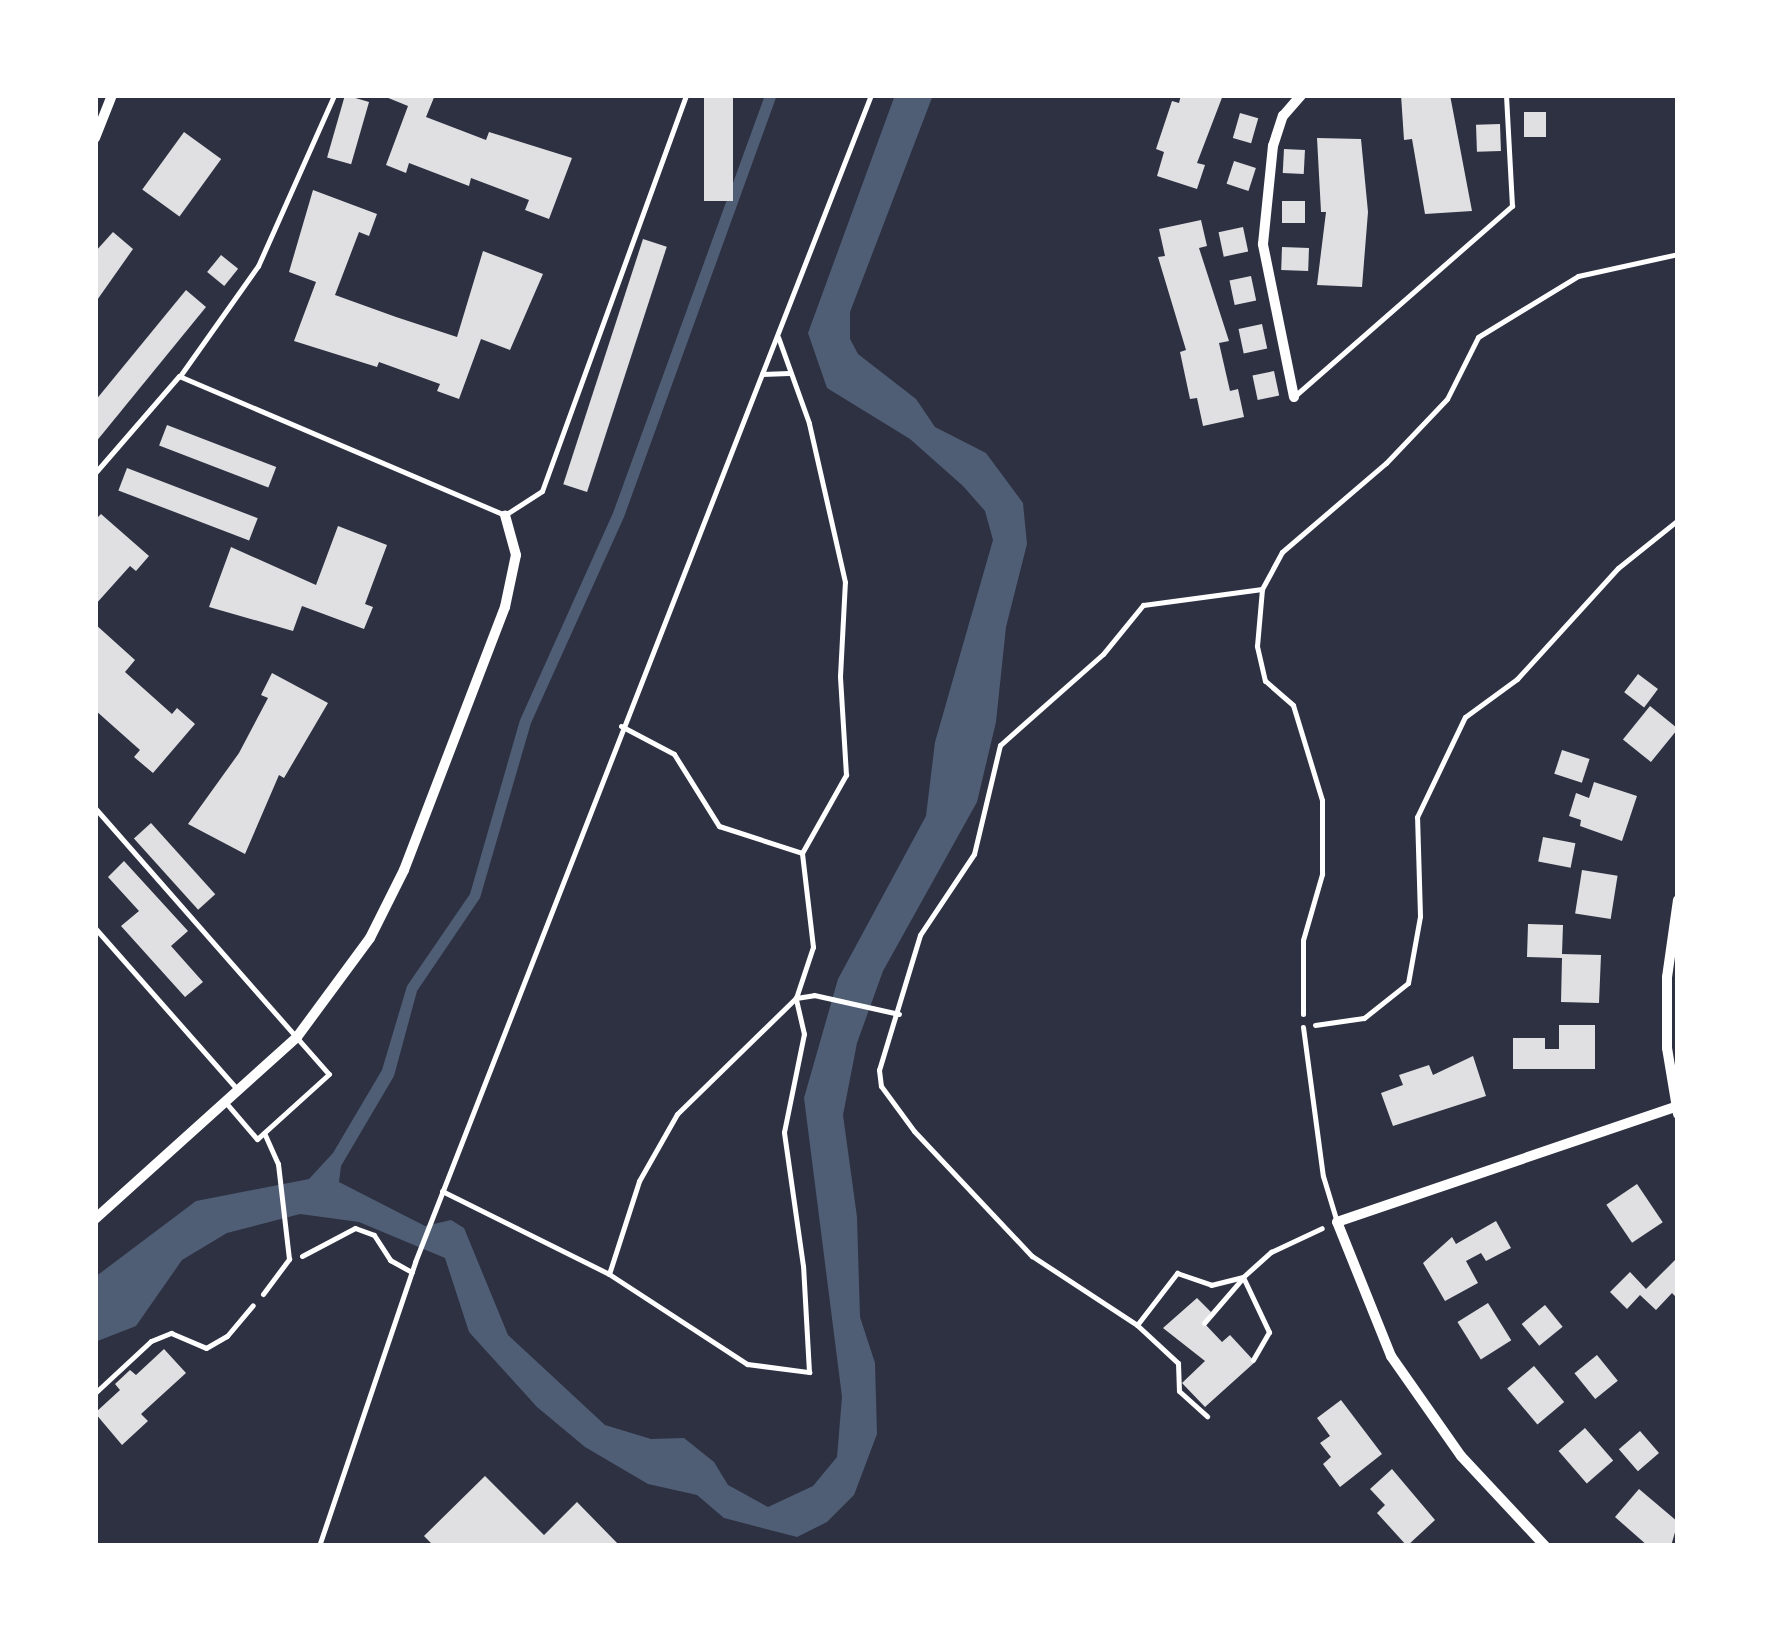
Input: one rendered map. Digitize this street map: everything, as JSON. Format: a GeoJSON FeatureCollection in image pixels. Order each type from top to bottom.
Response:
{"type":"FeatureCollection","features":[{"type":"Feature","properties":{"kind":"street"},"geometry":{"type":"LineString","coordinates":[[95,138],[112,95]]}},
{"type":"Feature","properties":{"kind":"street"},"geometry":{"type":"LineString","coordinates":[[1294,397],[1264,229],[1273,146],[1283,116],[1301,95]]}},
{"type":"Feature","properties":{"kind":"street"},"geometry":{"type":"LineString","coordinates":[[95,1219],[296,1037],[351,971],[404,870],[515,576],[505,516]]}},
{"type":"Feature","properties":{"kind":"street"},"geometry":{"type":"LineString","coordinates":[[1544,1546],[1461,1456],[1391,1356],[1337,1222],[1677,1111],[1667,994],[1678,900]]}},
{"type":"Feature","properties":{"kind":"lane"},"geometry":{"type":"LineString","coordinates":[[95,473],[179,376],[258,266],[334,95]]}},
{"type":"Feature","properties":{"kind":"lane"},"geometry":{"type":"LineString","coordinates":[[179,376],[505,516],[542,492],[686,95]]}},
{"type":"Feature","properties":{"kind":"lane"},"geometry":{"type":"LineString","coordinates":[[1294,397],[1512,206],[1506,95]]}},
{"type":"Feature","properties":{"kind":"lane"},"geometry":{"type":"LineString","coordinates":[[95,808],[329,1074],[257,1139],[226,1102]]}},
{"type":"Feature","properties":{"kind":"lane"},"geometry":{"type":"LineString","coordinates":[[95,928],[238,1090]]}},
{"type":"Feature","properties":{"kind":"lane"},"geometry":{"type":"LineString","coordinates":[[1303,1027],[1322,1176],[1337,1222]]}},
{"type":"Feature","properties":{"kind":"lane"},"geometry":{"type":"LineString","coordinates":[[263,1294],[289,1259],[289,1231],[278,1164],[264,1132]]}},
{"type":"Feature","properties":{"kind":"path"},"geometry":{"type":"LineString","coordinates":[[319,1546],[415,1262],[870,95]]}},
{"type":"Feature","properties":{"kind":"path"},"geometry":{"type":"LineString","coordinates":[[1678,254],[1578,276],[1478,337],[1447,399],[1386,463],[1343,494],[1282,552],[1262,589],[1256,646],[1265,681],[1293,705],[1322,800],[1322,874],[1302,940],[1303,1027],[1364,1018],[1408,983],[1420,916],[1417,817],[1449,741],[1465,717],[1517,679],[1618,568],[1678,520]]}},
{"type":"Feature","properties":{"kind":"path"},"geometry":{"type":"LineString","coordinates":[[442,1191],[609,1274],[747,1364],[809,1372],[803,1266],[784,1132],[804,1034],[799,997],[813,947],[802,853],[846,775],[840,676],[845,582],[809,423],[777,334]]}},
{"type":"Feature","properties":{"kind":"path"},"geometry":{"type":"LineString","coordinates":[[761,374],[789,373]]}},
{"type":"Feature","properties":{"kind":"path"},"geometry":{"type":"LineString","coordinates":[[1207,1416],[1179,1391],[1178,1363],[1137,1325],[1032,1256],[914,1131],[881,1086],[878,1070],[920,935],[974,854],[1000,745],[1104,654],[1142,605],[1262,589]]}},
{"type":"Feature","properties":{"kind":"path"},"geometry":{"type":"LineString","coordinates":[[621,726],[674,754],[719,826],[802,853]]}},
{"type":"Feature","properties":{"kind":"path"},"geometry":{"type":"LineString","coordinates":[[799,997],[896,1013]]}},
{"type":"Feature","properties":{"kind":"path"},"geometry":{"type":"LineString","coordinates":[[609,1274],[639,1181],[678,1114],[799,997]]}},
{"type":"Feature","properties":{"kind":"path"},"geometry":{"type":"LineString","coordinates":[[1204,1323],[1243,1277],[1271,1252],[1337,1222]]}},
{"type":"Feature","properties":{"kind":"path"},"geometry":{"type":"LineString","coordinates":[[289,1259],[313,1254],[356,1228],[374,1234],[390,1260],[412,1272]]}},
{"type":"Feature","properties":{"kind":"path"},"geometry":{"type":"LineString","coordinates":[[1137,1325],[1177,1273],[1211,1285],[1243,1277]]}},
{"type":"Feature","properties":{"kind":"path"},"geometry":{"type":"LineString","coordinates":[[1243,1277],[1268,1332],[1253,1360]]}},
{"type":"Feature","properties":{"kind":"path"},"geometry":{"type":"LineString","coordinates":[[95,1393],[152,1341],[171,1333],[206,1348],[227,1336],[263,1294]]}},
{"type":"Feature","properties":{"kind":"water"},"geometry":{"type":"Polygon","coordinates":[[[765,95],[777,95],[624,517],[531,723],[480,898],[417,991],[394,1076],[341,1166],[339,1182],[425,1226],[451,1220],[464,1228],[508,1335],[605,1425],[651,1439],[684,1438],[714,1462],[728,1485],[768,1507],[813,1486],[837,1457],[842,1397],[804,1098],[838,979],[926,816],[935,742],[993,540],[985,511],[963,486],[910,439],[827,388],[808,333],[895,95],[933,95],[850,312],[850,339],[858,354],[916,399],[935,427],[986,453],[1023,503],[1027,544],[1006,627],[996,722],[977,802],[883,971],[857,1043],[843,1115],[857,1217],[860,1317],[875,1363],[877,1434],[854,1495],[827,1522],[797,1537],[724,1518],[697,1495],[648,1484],[585,1447],[537,1407],[469,1332],[445,1258],[359,1222],[300,1214],[227,1233],[182,1260],[136,1326],[95,1342],[95,1277],[196,1201],[309,1179],[333,1153],[382,1070],[407,986],[470,894],[520,720],[613,513],[765,95]]]}},
{"type":"Feature","properties":{"kind":"building"},"geometry":{"type":"Polygon","coordinates":[[[345,95],[369,102],[351,164],[327,157],[345,95]]]}},
{"type":"Feature","properties":{"kind":"building"},"geometry":{"type":"Polygon","coordinates":[[[381,95],[435,95],[426,117],[486,140],[489,132],[572,158],[549,219],[525,210],[529,200],[471,178],[469,186],[409,163],[406,173],[386,165],[408,106],[381,95]]]}},
{"type":"Feature","properties":{"kind":"building"},"geometry":{"type":"Polygon","coordinates":[[[704,95],[733,95],[733,201],[704,201],[704,95]]]}},
{"type":"Feature","properties":{"kind":"building"},"geometry":{"type":"Polygon","coordinates":[[[1181,95],[1223,95],[1197,163],[1205,165],[1197,189],[1157,176],[1164,152],[1156,149],[1172,101],[1179,103],[1181,95]]]}},
{"type":"Feature","properties":{"kind":"building"},"geometry":{"type":"Polygon","coordinates":[[[1401,95],[1450,95],[1472,211],[1425,214],[1412,139],[1404,140],[1401,95]]]}},
{"type":"Feature","properties":{"kind":"building"},"geometry":{"type":"Polygon","coordinates":[[[1524,112],[1546,112],[1546,137],[1524,137],[1524,112]]]}},
{"type":"Feature","properties":{"kind":"building"},"geometry":{"type":"Polygon","coordinates":[[[1240,113],[1258,118],[1251,143],[1233,138],[1240,113]]]}},
{"type":"Feature","properties":{"kind":"building"},"geometry":{"type":"Polygon","coordinates":[[[1500,124],[1501,151],[1477,152],[1476,125],[1500,124]]]}},
{"type":"Feature","properties":{"kind":"building"},"geometry":{"type":"Polygon","coordinates":[[[184,132],[221,159],[179,216],[142,189],[184,132]]]}},
{"type":"Feature","properties":{"kind":"building"},"geometry":{"type":"Polygon","coordinates":[[[1317,138],[1361,139],[1368,212],[1362,287],[1317,285],[1326,212],[1321,212],[1317,138]]]}},
{"type":"Feature","properties":{"kind":"building"},"geometry":{"type":"Polygon","coordinates":[[[1284,149],[1305,150],[1304,174],[1283,173],[1284,149]]]}},
{"type":"Feature","properties":{"kind":"building"},"geometry":{"type":"Polygon","coordinates":[[[1234,161],[1256,168],[1248,191],[1227,184],[1234,161]]]}},
{"type":"Feature","properties":{"kind":"building"},"geometry":{"type":"Polygon","coordinates":[[[313,190],[377,214],[369,236],[359,232],[335,295],[457,337],[483,251],[543,274],[510,350],[481,339],[459,399],[437,391],[440,384],[379,362],[377,367],[294,341],[316,282],[289,272],[313,190]]]}},
{"type":"Feature","properties":{"kind":"building"},"geometry":{"type":"Polygon","coordinates":[[[1282,201],[1305,201],[1305,223],[1282,223],[1282,201]]]}},
{"type":"Feature","properties":{"kind":"building"},"geometry":{"type":"Polygon","coordinates":[[[1201,220],[1207,246],[1199,248],[1229,341],[1219,343],[1230,391],[1238,389],[1244,417],[1203,426],[1197,398],[1190,399],[1180,352],[1186,350],[1158,257],[1165,256],[1159,229],[1201,220]]]}},
{"type":"Feature","properties":{"kind":"building"},"geometry":{"type":"Polygon","coordinates":[[[1243,227],[1248,251],[1224,257],[1219,232],[1243,227]]]}},
{"type":"Feature","properties":{"kind":"building"},"geometry":{"type":"Polygon","coordinates":[[[113,232],[133,249],[95,303],[95,252],[113,232]]]}},
{"type":"Feature","properties":{"kind":"building"},"geometry":{"type":"Polygon","coordinates":[[[643,239],[667,247],[587,492],[563,484],[643,239]]]}},
{"type":"Feature","properties":{"kind":"building"},"geometry":{"type":"Polygon","coordinates":[[[1282,247],[1309,248],[1308,271],[1281,270],[1282,247]]]}},
{"type":"Feature","properties":{"kind":"building"},"geometry":{"type":"Polygon","coordinates":[[[221,255],[238,269],[224,286],[207,272],[221,255]]]}},
{"type":"Feature","properties":{"kind":"building"},"geometry":{"type":"Polygon","coordinates":[[[1251,276],[1256,300],[1235,305],[1229,281],[1251,276]]]}},
{"type":"Feature","properties":{"kind":"building"},"geometry":{"type":"Polygon","coordinates":[[[186,290],[206,307],[95,443],[95,401],[186,290]]]}},
{"type":"Feature","properties":{"kind":"building"},"geometry":{"type":"Polygon","coordinates":[[[1262,324],[1267,348],[1244,353],[1239,329],[1262,324]]]}},
{"type":"Feature","properties":{"kind":"building"},"geometry":{"type":"Polygon","coordinates":[[[1274,371],[1279,395],[1258,400],[1252,376],[1274,371]]]}},
{"type":"Feature","properties":{"kind":"building"},"geometry":{"type":"Polygon","coordinates":[[[167,425],[276,467],[268,487],[159,446],[167,425]]]}},
{"type":"Feature","properties":{"kind":"building"},"geometry":{"type":"Polygon","coordinates":[[[127,468],[258,518],[249,541],[118,490],[127,468]]]}},
{"type":"Feature","properties":{"kind":"building"},"geometry":{"type":"Polygon","coordinates":[[[101,514],[149,556],[136,571],[130,566],[95,605],[95,520],[101,514]]]}},
{"type":"Feature","properties":{"kind":"building"},"geometry":{"type":"Polygon","coordinates":[[[338,526],[387,545],[365,604],[373,607],[364,629],[302,606],[293,631],[209,607],[231,547],[316,585],[338,526]]]}},
{"type":"Feature","properties":{"kind":"building"},"geometry":{"type":"Polygon","coordinates":[[[95,624],[135,660],[125,672],[172,714],[177,708],[195,724],[153,773],[134,757],[140,750],[95,710],[95,624]]]}},
{"type":"Feature","properties":{"kind":"building"},"geometry":{"type":"Polygon","coordinates":[[[272,673],[328,703],[284,778],[279,775],[245,854],[188,824],[239,753],[268,698],[261,695],[272,673]]]}},
{"type":"Feature","properties":{"kind":"building"},"geometry":{"type":"Polygon","coordinates":[[[1638,674],[1658,689],[1644,707],[1624,692],[1638,674]]]}},
{"type":"Feature","properties":{"kind":"building"},"geometry":{"type":"Polygon","coordinates":[[[1650,706],[1678,729],[1651,762],[1623,739],[1650,706]]]}},
{"type":"Feature","properties":{"kind":"building"},"geometry":{"type":"Polygon","coordinates":[[[1562,750],[1590,759],[1582,783],[1554,774],[1562,750]]]}},
{"type":"Feature","properties":{"kind":"building"},"geometry":{"type":"Polygon","coordinates":[[[1594,782],[1637,796],[1622,841],[1580,826],[1581,820],[1569,816],[1576,793],[1589,798],[1594,782]]]}},
{"type":"Feature","properties":{"kind":"building"},"geometry":{"type":"Polygon","coordinates":[[[151,823],[215,894],[198,910],[134,838],[151,823]]]}},
{"type":"Feature","properties":{"kind":"building"},"geometry":{"type":"Polygon","coordinates":[[[1543,837],[1575,843],[1571,868],[1538,862],[1543,837]]]}},
{"type":"Feature","properties":{"kind":"building"},"geometry":{"type":"Polygon","coordinates":[[[124,861],[188,931],[171,946],[203,982],[185,997],[121,926],[139,911],[108,877],[124,861]]]}},
{"type":"Feature","properties":{"kind":"building"},"geometry":{"type":"Polygon","coordinates":[[[1582,870],[1618,876],[1611,919],[1575,913],[1582,870]]]}},
{"type":"Feature","properties":{"kind":"building"},"geometry":{"type":"Polygon","coordinates":[[[1528,924],[1563,925],[1562,954],[1601,955],[1599,1003],[1561,1002],[1562,958],[1527,957],[1528,924]]]}},
{"type":"Feature","properties":{"kind":"building"},"geometry":{"type":"Polygon","coordinates":[[[1559,1025],[1595,1025],[1595,1069],[1513,1069],[1513,1038],[1545,1038],[1545,1049],[1559,1049],[1559,1025]]]}},
{"type":"Feature","properties":{"kind":"building"},"geometry":{"type":"Polygon","coordinates":[[[1473,1056],[1486,1096],[1393,1126],[1381,1093],[1403,1085],[1399,1075],[1429,1065],[1433,1075],[1473,1056]]]}},
{"type":"Feature","properties":{"kind":"building"},"geometry":{"type":"Polygon","coordinates":[[[1637,1184],[1663,1222],[1632,1243],[1606,1205],[1637,1184]]]}},
{"type":"Feature","properties":{"kind":"building"},"geometry":{"type":"Polygon","coordinates":[[[1496,1221],[1511,1248],[1486,1261],[1481,1253],[1466,1261],[1478,1283],[1445,1301],[1423,1263],[1452,1237],[1456,1244],[1496,1221]]]}},
{"type":"Feature","properties":{"kind":"building"},"geometry":{"type":"Polygon","coordinates":[[[1678,1257],[1678,1299],[1672,1293],[1656,1310],[1640,1295],[1627,1309],[1610,1292],[1630,1272],[1646,1289],[1678,1257]]]}},
{"type":"Feature","properties":{"kind":"building"},"geometry":{"type":"Polygon","coordinates":[[[1197,1298],[1211,1312],[1204,1323],[1222,1342],[1230,1335],[1255,1362],[1205,1407],[1182,1383],[1205,1361],[1163,1328],[1197,1298]]]}},
{"type":"Feature","properties":{"kind":"building"},"geometry":{"type":"Polygon","coordinates":[[[1488,1303],[1511,1340],[1481,1359],[1457,1322],[1488,1303]]]}},
{"type":"Feature","properties":{"kind":"building"},"geometry":{"type":"Polygon","coordinates":[[[1545,1305],[1563,1327],[1539,1346],[1522,1324],[1545,1305]]]}},
{"type":"Feature","properties":{"kind":"building"},"geometry":{"type":"Polygon","coordinates":[[[164,1349],[186,1373],[141,1414],[148,1421],[122,1445],[95,1413],[120,1390],[115,1384],[130,1370],[136,1375],[164,1349]]]}},
{"type":"Feature","properties":{"kind":"building"},"geometry":{"type":"Polygon","coordinates":[[[1597,1355],[1618,1381],[1595,1399],[1574,1373],[1597,1355]]]}},
{"type":"Feature","properties":{"kind":"building"},"geometry":{"type":"Polygon","coordinates":[[[1534,1366],[1564,1402],[1537,1425],[1507,1388],[1534,1366]]]}},
{"type":"Feature","properties":{"kind":"building"},"geometry":{"type":"Polygon","coordinates":[[[1341,1400],[1382,1454],[1340,1487],[1323,1464],[1331,1457],[1320,1443],[1330,1436],[1317,1418],[1341,1400]]]}},
{"type":"Feature","properties":{"kind":"building"},"geometry":{"type":"Polygon","coordinates":[[[1585,1428],[1613,1460],[1587,1483],[1559,1451],[1585,1428]]]}},
{"type":"Feature","properties":{"kind":"building"},"geometry":{"type":"Polygon","coordinates":[[[1640,1431],[1659,1453],[1638,1471],[1619,1449],[1640,1431]]]}},
{"type":"Feature","properties":{"kind":"building"},"geometry":{"type":"Polygon","coordinates":[[[1392,1469],[1435,1520],[1407,1546],[1377,1513],[1385,1505],[1370,1489],[1392,1469]]]}},
{"type":"Feature","properties":{"kind":"building"},"geometry":{"type":"Polygon","coordinates":[[[485,1476],[544,1535],[577,1502],[620,1546],[434,1546],[424,1536],[485,1476]]]}},
{"type":"Feature","properties":{"kind":"building"},"geometry":{"type":"Polygon","coordinates":[[[1639,1489],[1678,1522],[1671,1546],[1648,1546],[1615,1517],[1639,1489]]]}}]}
